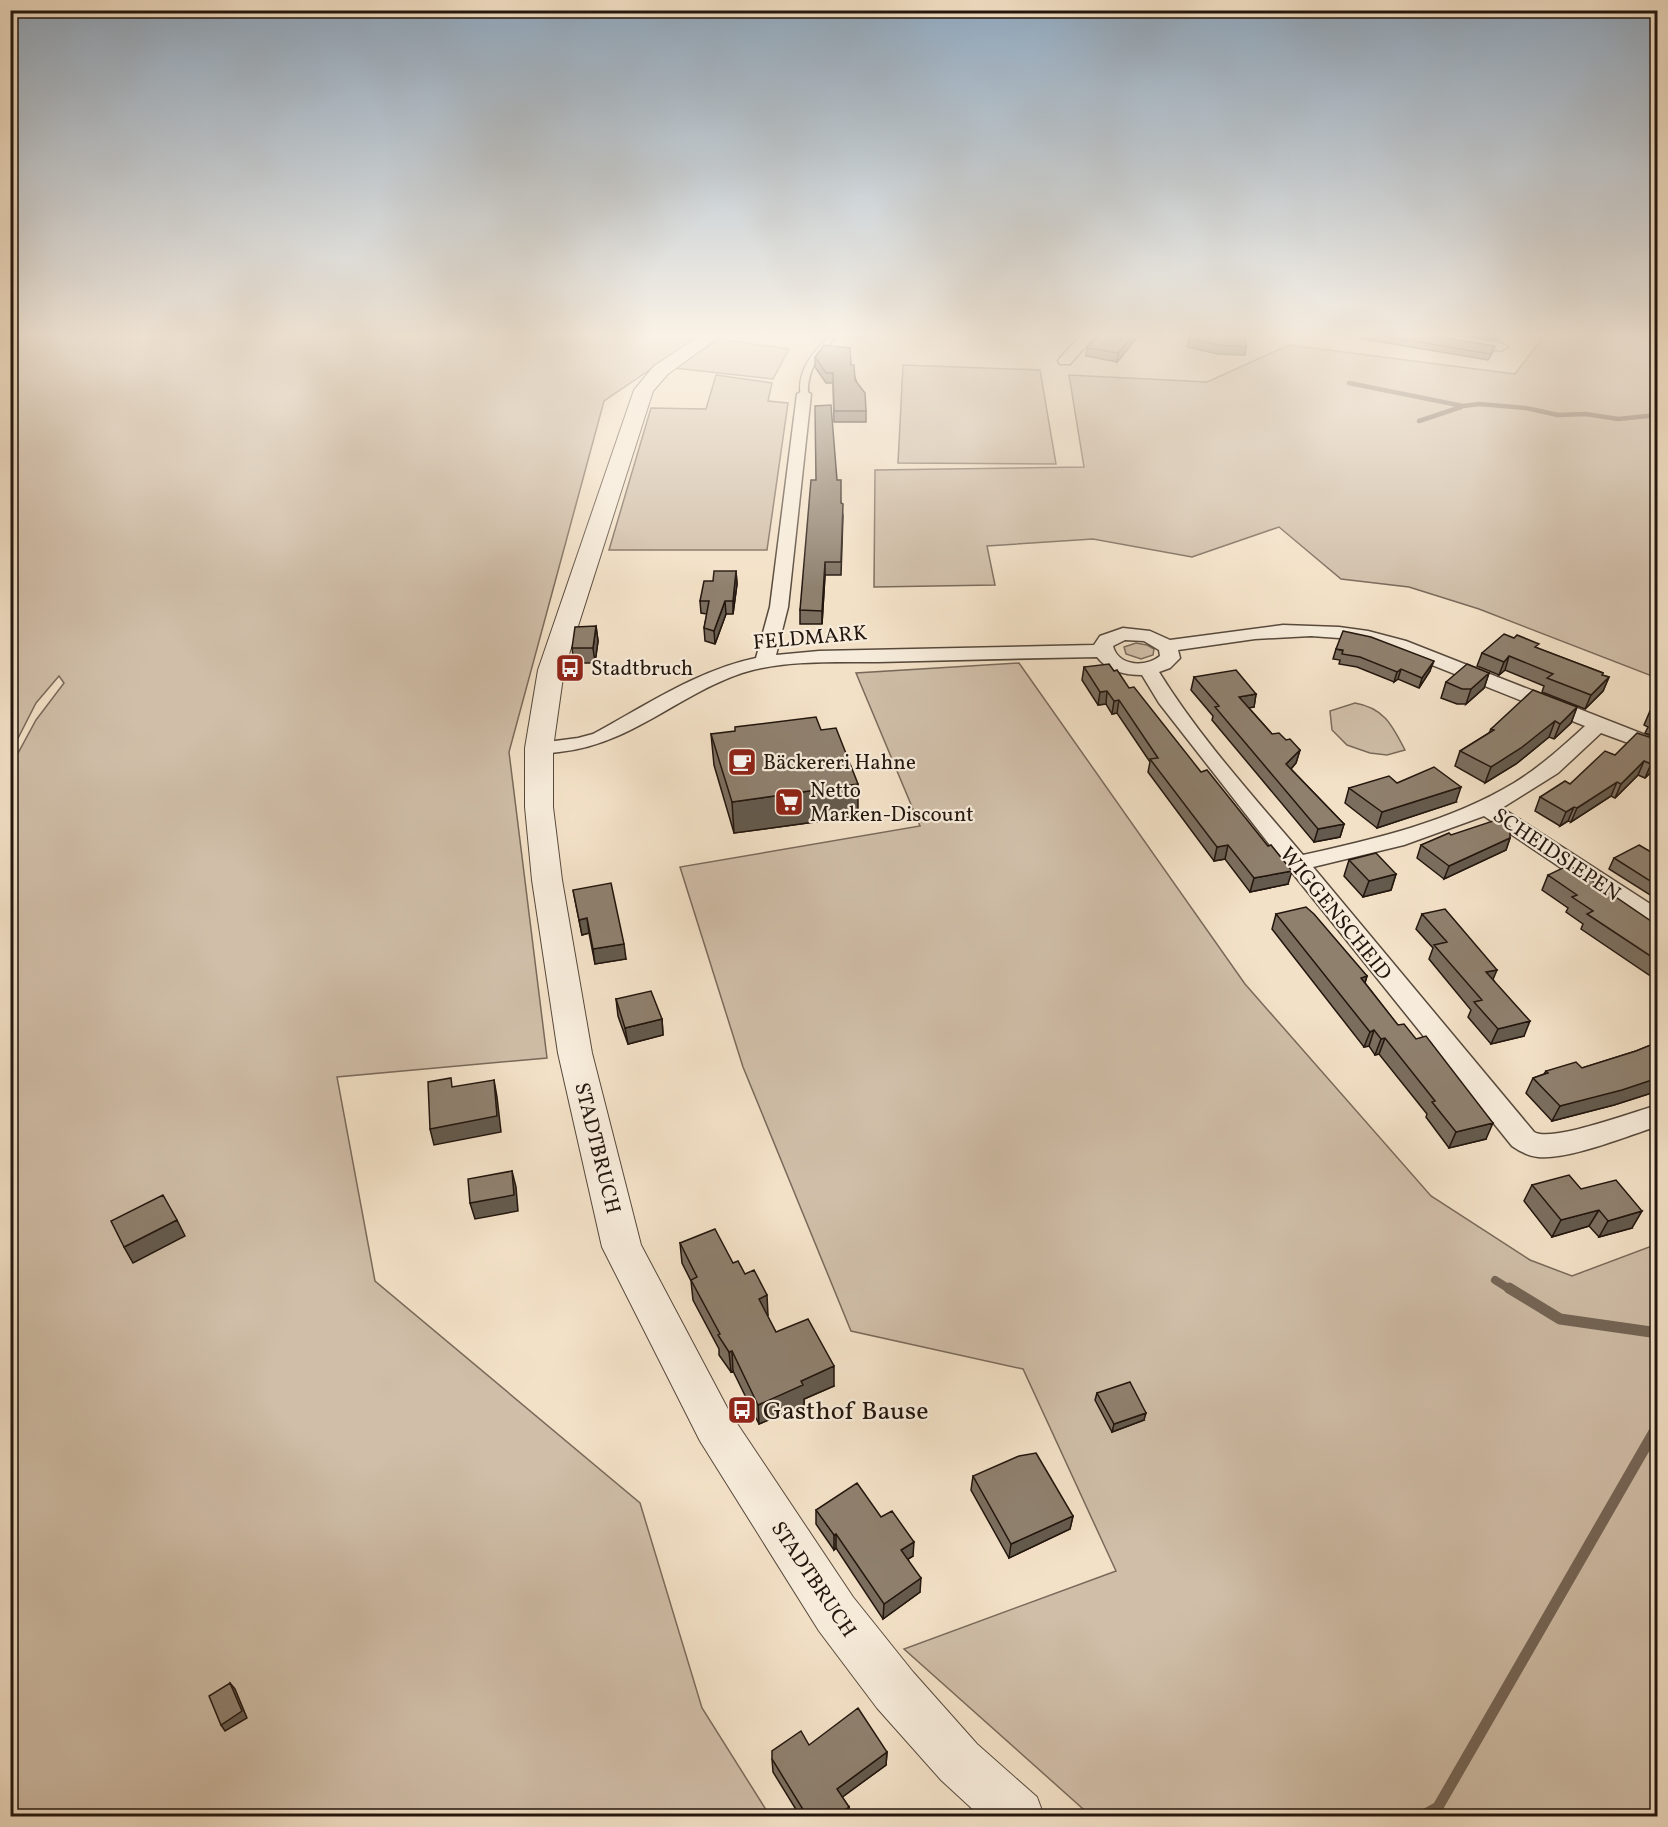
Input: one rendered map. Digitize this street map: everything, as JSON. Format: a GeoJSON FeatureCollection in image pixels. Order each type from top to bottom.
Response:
{"type":"FeatureCollection","features":[{"type":"Feature","properties":{"kind":"street","name":"STADTBRUCH"},"geometry":{"type":"LineString","coordinates":[[635,418],[551,670],[539,748],[539,807],[546,869],[575,1053],[622,1247],[715,1427],[836,1614],[895,1690],[959,1762],[1018,1816]]}},
{"type":"Feature","properties":{"kind":"street"},"geometry":{"type":"LineString","coordinates":[[765,662],[779,607],[801,418]]}},
{"type":"Feature","properties":{"kind":"street"},"geometry":{"type":"LineString","coordinates":[[1167,646],[1278,630],[1317,630],[1354,634],[1399,645],[1653,746]]}},
{"type":"Feature","properties":{"kind":"street"},"geometry":{"type":"LineString","coordinates":[[1123,634],[1143,634],[1167,646],[1170,652],[1166,663],[1148,669],[1125,667],[1107,658],[1103,651],[1107,640],[1123,634]]}},
{"type":"Feature","properties":{"kind":"street","name":"FELDMARK"},"geometry":{"type":"LineString","coordinates":[[539,748],[580,744],[600,738],[715,677],[737,668],[765,662],[819,657],[1103,651]]}},
{"type":"Feature","properties":{"kind":"street","name":"WIGGENSCHEID"},"geometry":{"type":"LineString","coordinates":[[1148,669],[1179,716],[1295,864],[1522,1138],[1529,1144],[1545,1147],[1658,1115]]}},
{"type":"Feature","properties":{"kind":"street","name":"SCHEIDSIEPEN"},"geometry":{"type":"LineString","coordinates":[[1295,864],[1390,843],[1486,807],[1551,768],[1598,725]]}},
{"type":"Feature","properties":{"kind":"street","name":"SCHEIDSIEPEN"},"geometry":{"type":"LineString","coordinates":[[1486,807],[1658,921]]}},
{"type":"Feature","properties":{"kind":"shaded area"},"geometry":{"type":"Polygon","coordinates":[[[599,418],[509,752],[547,1058],[337,1077],[375,1281],[640,1503],[702,1708],[770,1816],[11,1816],[10,768],[36,720],[64,683],[59,676],[36,703],[11,752],[10,420],[599,418]]]}},
{"type":"Feature","properties":{"kind":"shaded area"},"geometry":{"type":"Polygon","coordinates":[[[648,418],[786,418],[767,550],[609,550],[648,418]]]}},
{"type":"Feature","properties":{"kind":"shaded area"},"geometry":{"type":"Polygon","coordinates":[[[900,418],[1048,418],[1056,464],[898,463],[900,418]]]}},
{"type":"Feature","properties":{"kind":"shaded area"},"geometry":{"type":"Polygon","coordinates":[[[1076,418],[1657,418],[1657,678],[1479,609],[1409,587],[1341,579],[1279,527],[1192,557],[1093,539],[987,546],[995,585],[874,587],[875,470],[1084,467],[1076,418]]]}},
{"type":"Feature","properties":{"kind":"shaded area"},"geometry":{"type":"Polygon","coordinates":[[[1136,643],[1154,649],[1153,655],[1141,659],[1126,654],[1124,647],[1136,643]]]}},
{"type":"Feature","properties":{"kind":"shaded area"},"geometry":{"type":"Polygon","coordinates":[[[1019,663],[1245,984],[1431,1196],[1530,1260],[1572,1276],[1657,1244],[1657,1816],[1091,1816],[904,1649],[1116,1571],[1023,1369],[851,1331],[743,1067],[680,867],[920,826],[856,673],[1019,663]]]}},
{"type":"Feature","properties":{"kind":"shaded area"},"geometry":{"type":"Polygon","coordinates":[[[1355,703],[1365,705],[1380,713],[1391,725],[1405,750],[1387,755],[1370,753],[1347,745],[1332,730],[1330,711],[1355,703]]]}},
{"type":"Feature","properties":{"kind":"building"},"geometry":{"type":"Polygon","coordinates":[[[815,418],[832,418],[837,480],[841,480],[841,503],[843,504],[841,562],[825,562],[822,611],[800,610],[811,480],[816,480],[815,418]]]}},
{"type":"Feature","properties":{"kind":"building"},"geometry":{"type":"Polygon","coordinates":[[[714,571],[736,571],[733,601],[725,601],[714,631],[704,628],[709,601],[700,601],[704,581],[713,581],[714,571]]]}},
{"type":"Feature","properties":{"kind":"building"},"geometry":{"type":"Polygon","coordinates":[[[596,626],[593,648],[572,648],[575,627],[596,626]]]}},
{"type":"Feature","properties":{"kind":"building"},"geometry":{"type":"Polygon","coordinates":[[[1343,631],[1371,637],[1434,661],[1422,678],[1401,669],[1397,672],[1360,657],[1342,654],[1343,650],[1336,649],[1343,631]]]}},
{"type":"Feature","properties":{"kind":"building"},"geometry":{"type":"Polygon","coordinates":[[[1504,634],[1514,638],[1517,635],[1539,644],[1535,647],[1609,677],[1591,695],[1547,678],[1553,674],[1509,656],[1504,662],[1482,653],[1504,634]]]}},
{"type":"Feature","properties":{"kind":"building"},"geometry":{"type":"Polygon","coordinates":[[[1109,664],[1114,671],[1117,670],[1129,688],[1134,687],[1201,772],[1207,770],[1268,846],[1271,845],[1292,871],[1254,878],[1228,845],[1217,847],[1150,759],[1158,758],[1119,700],[1114,701],[1107,691],[1100,692],[1084,667],[1109,664]]]}},
{"type":"Feature","properties":{"kind":"building"},"geometry":{"type":"Polygon","coordinates":[[[1467,664],[1489,673],[1471,689],[1462,689],[1446,682],[1467,664]]]}},
{"type":"Feature","properties":{"kind":"building"},"geometry":{"type":"Polygon","coordinates":[[[1236,670],[1256,694],[1239,697],[1272,734],[1279,733],[1286,740],[1290,739],[1300,750],[1286,764],[1344,824],[1318,829],[1215,707],[1219,706],[1194,677],[1236,670]]]}},
{"type":"Feature","properties":{"kind":"building"},"geometry":{"type":"Polygon","coordinates":[[[1533,690],[1577,707],[1560,724],[1555,721],[1521,748],[1491,767],[1460,751],[1494,730],[1491,729],[1533,690]]]}},
{"type":"Feature","properties":{"kind":"building"},"geometry":{"type":"Polygon","coordinates":[[[1658,704],[1658,721],[1651,719],[1657,714],[1650,711],[1658,704]]]}},
{"type":"Feature","properties":{"kind":"building"},"geometry":{"type":"Polygon","coordinates":[[[816,717],[821,730],[836,728],[858,784],[732,802],[711,734],[735,731],[735,727],[816,717]]]}},
{"type":"Feature","properties":{"kind":"building"},"geometry":{"type":"Polygon","coordinates":[[[1637,733],[1658,740],[1658,757],[1651,764],[1644,761],[1621,784],[1617,782],[1577,808],[1574,807],[1566,812],[1540,797],[1565,781],[1570,784],[1605,751],[1615,755],[1637,733]]]}},
{"type":"Feature","properties":{"kind":"building"},"geometry":{"type":"Polygon","coordinates":[[[1434,767],[1461,787],[1382,812],[1349,788],[1389,776],[1397,783],[1434,767]]]}},
{"type":"Feature","properties":{"kind":"building"},"geometry":{"type":"Polygon","coordinates":[[[1499,819],[1510,827],[1510,838],[1449,866],[1421,845],[1449,833],[1451,835],[1499,819]]]}},
{"type":"Feature","properties":{"kind":"building"},"geometry":{"type":"Polygon","coordinates":[[[1639,845],[1658,856],[1658,886],[1614,858],[1639,845]]]}},
{"type":"Feature","properties":{"kind":"building"},"geometry":{"type":"Polygon","coordinates":[[[1376,853],[1396,874],[1369,881],[1349,860],[1376,853]]]}},
{"type":"Feature","properties":{"kind":"building"},"geometry":{"type":"Polygon","coordinates":[[[1569,865],[1658,926],[1658,961],[1587,914],[1593,911],[1572,897],[1577,895],[1548,875],[1569,865]]]}},
{"type":"Feature","properties":{"kind":"building"},"geometry":{"type":"Polygon","coordinates":[[[611,883],[624,944],[593,949],[587,918],[579,920],[573,890],[611,883]]]}},
{"type":"Feature","properties":{"kind":"building"},"geometry":{"type":"Polygon","coordinates":[[[1306,907],[1367,976],[1361,978],[1398,1025],[1404,1024],[1416,1039],[1426,1036],[1493,1123],[1456,1132],[1432,1102],[1435,1101],[1385,1038],[1381,1039],[1374,1030],[1370,1032],[1276,914],[1306,907]]]}},
{"type":"Feature","properties":{"kind":"building"},"geometry":{"type":"Polygon","coordinates":[[[1445,909],[1497,970],[1486,972],[1530,1021],[1498,1029],[1474,1002],[1482,1000],[1434,945],[1447,942],[1422,914],[1445,909]]]}},
{"type":"Feature","properties":{"kind":"building"},"geometry":{"type":"Polygon","coordinates":[[[651,991],[662,1019],[625,1028],[616,999],[651,991]]]}},
{"type":"Feature","properties":{"kind":"building"},"geometry":{"type":"Polygon","coordinates":[[[1658,1042],[1658,1078],[1622,1090],[1560,1106],[1533,1078],[1548,1073],[1546,1071],[1576,1062],[1582,1068],[1658,1042]]]}},
{"type":"Feature","properties":{"kind":"building"},"geometry":{"type":"Polygon","coordinates":[[[451,1078],[452,1087],[494,1080],[497,1116],[430,1129],[428,1082],[451,1078]]]}},
{"type":"Feature","properties":{"kind":"building"},"geometry":{"type":"Polygon","coordinates":[[[512,1171],[514,1195],[470,1203],[468,1179],[512,1171]]]}},
{"type":"Feature","properties":{"kind":"building"},"geometry":{"type":"Polygon","coordinates":[[[1569,1175],[1581,1189],[1616,1180],[1642,1211],[1608,1221],[1599,1210],[1561,1220],[1532,1185],[1569,1175]]]}},
{"type":"Feature","properties":{"kind":"building"},"geometry":{"type":"Polygon","coordinates":[[[163,1195],[177,1220],[124,1247],[111,1221],[163,1195]]]}},
{"type":"Feature","properties":{"kind":"building"},"geometry":{"type":"Polygon","coordinates":[[[715,1229],[733,1263],[738,1261],[745,1274],[754,1270],[767,1295],[759,1299],[776,1332],[808,1319],[834,1366],[801,1381],[803,1385],[758,1405],[732,1351],[729,1352],[718,1335],[720,1334],[691,1280],[697,1277],[680,1243],[715,1229]]]}},
{"type":"Feature","properties":{"kind":"building"},"geometry":{"type":"Polygon","coordinates":[[[1130,1382],[1146,1413],[1114,1424],[1097,1393],[1130,1382]]]}},
{"type":"Feature","properties":{"kind":"building"},"geometry":{"type":"Polygon","coordinates":[[[1036,1453],[1073,1516],[1011,1544],[973,1476],[1019,1456],[1036,1453]]]}},
{"type":"Feature","properties":{"kind":"building"},"geometry":{"type":"Polygon","coordinates":[[[857,1483],[881,1517],[892,1511],[914,1542],[901,1550],[921,1578],[884,1604],[836,1534],[834,1535],[816,1510],[857,1483]]]}},
{"type":"Feature","properties":{"kind":"building"},"geometry":{"type":"Polygon","coordinates":[[[230,1683],[242,1711],[221,1725],[209,1696],[230,1683]]]}},
{"type":"Feature","properties":{"kind":"building"},"geometry":{"type":"Polygon","coordinates":[[[858,1708],[887,1752],[837,1789],[849,1807],[837,1816],[807,1816],[772,1759],[772,1751],[801,1731],[809,1745],[858,1708]]]}},
{"type":"Feature","properties":{"kind":"waterway"},"geometry":{"type":"LineString","coordinates":[[1419,421],[1427,418]]}},
{"type":"Feature","properties":{"kind":"waterway"},"geometry":{"type":"LineString","coordinates":[[1613,418],[1625,418]]}},
{"type":"Feature","properties":{"kind":"waterway"},"geometry":{"type":"LineString","coordinates":[[1495,1280],[1511,1290]]}},
{"type":"Feature","properties":{"kind":"waterway"},"geometry":{"type":"LineString","coordinates":[[1509,1288],[1560,1319],[1658,1333]]}},
{"type":"Feature","properties":{"kind":"waterway"},"geometry":{"type":"LineString","coordinates":[[1422,1816],[1438,1807],[1658,1425]]}},
{"type":"Feature","properties":{"kind":"place","name":"Stadtbruch"},"geometry":{"type":"Point","coordinates":[570,668]}},
{"type":"Feature","properties":{"kind":"place","name":"Bäckereri Hahne"},"geometry":{"type":"Point","coordinates":[742,762]}},
{"type":"Feature","properties":{"kind":"place","name":"Netto Marken-Discount"},"geometry":{"type":"Point","coordinates":[789,802]}},
{"type":"Feature","properties":{"kind":"place","name":"Gasthof Bause"},"geometry":{"type":"Point","coordinates":[742,1410]}}]}
